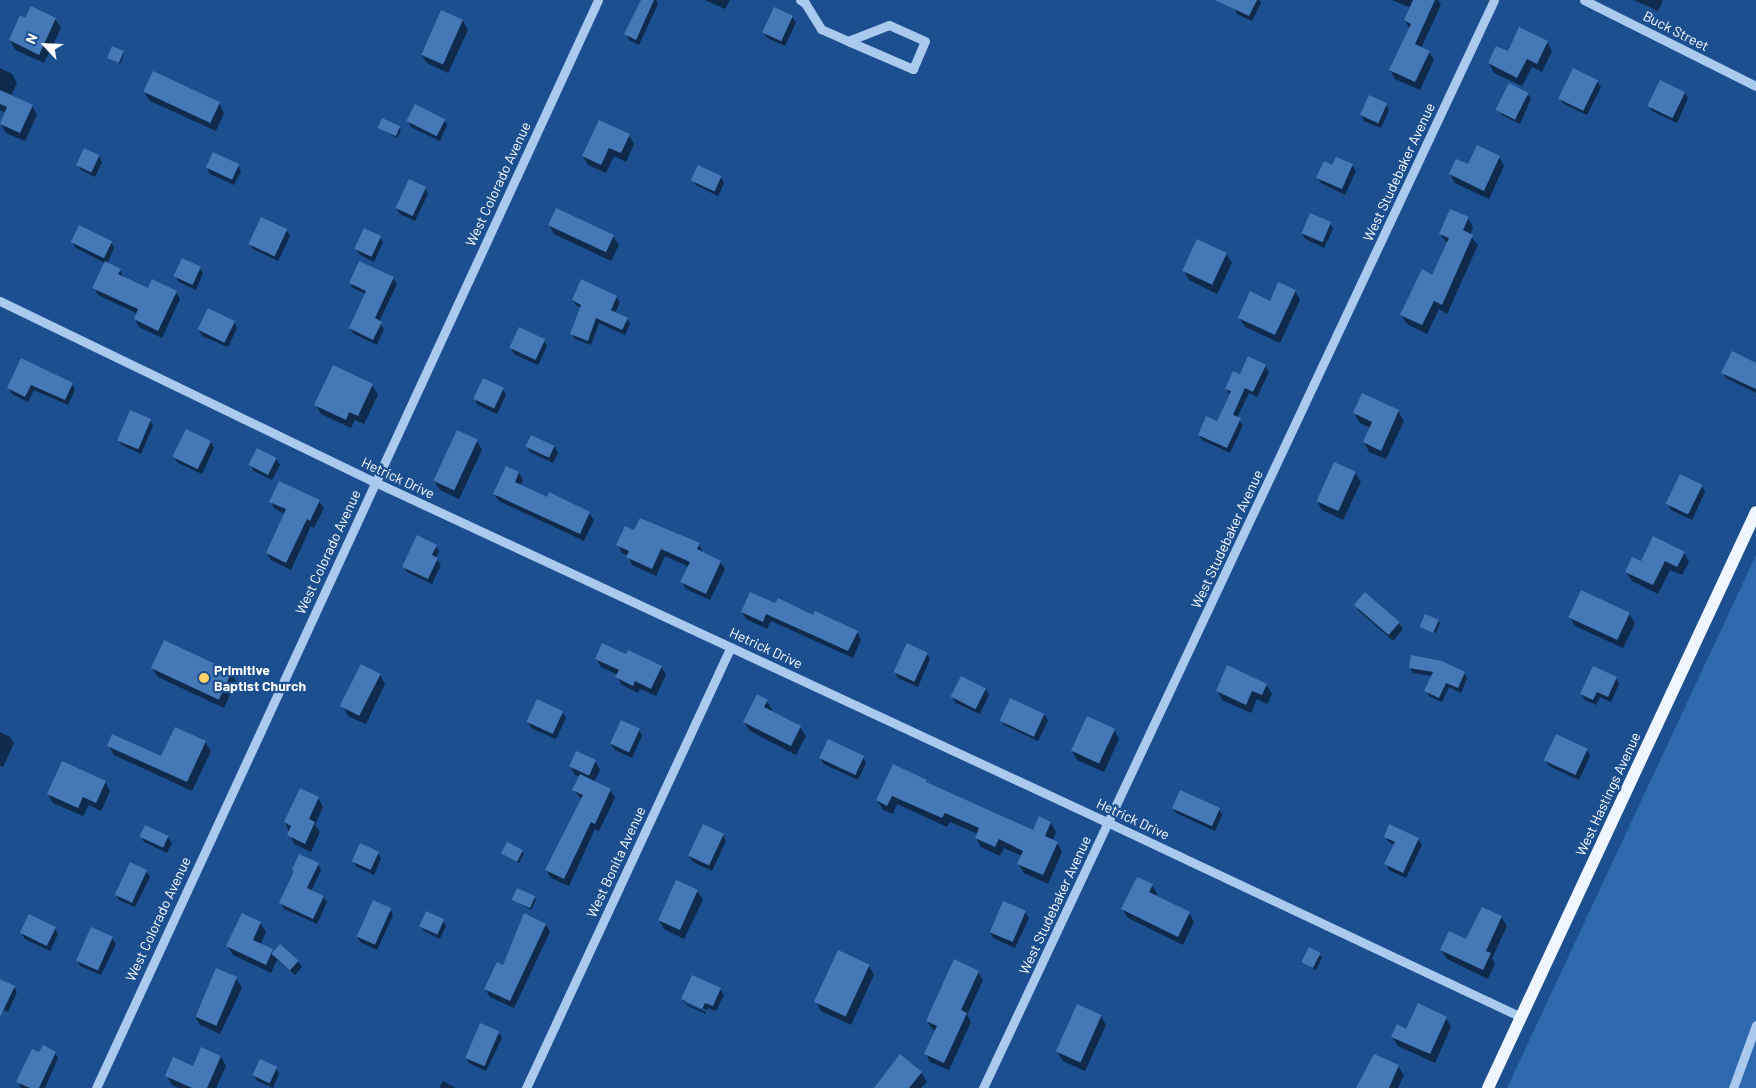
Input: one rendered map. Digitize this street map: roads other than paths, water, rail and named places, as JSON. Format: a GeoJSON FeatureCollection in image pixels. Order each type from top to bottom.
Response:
{"type":"FeatureCollection","features":[{"type":"Feature","properties":{"kind":"main road","name":"West Hastings Avenue"},"geometry":{"type":"LineString","coordinates":[[1488,1088],[1756,512]]}},
{"type":"Feature","properties":{"kind":"street","name":"West Colorado Avenue"},"geometry":{"type":"LineString","coordinates":[[96,1088],[598,0]]}},
{"type":"Feature","properties":{"kind":"street"},"geometry":{"type":"LineString","coordinates":[[800,0],[805,3],[821,29],[913,70],[925,41],[889,25],[848,41]]}},
{"type":"Feature","properties":{"kind":"street","name":"West Studebaker Avenue"},"geometry":{"type":"LineString","coordinates":[[983,1088],[1494,0]]}},
{"type":"Feature","properties":{"kind":"street","name":"Buck Street"},"geometry":{"type":"LineString","coordinates":[[1584,0],[1756,86]]}},
{"type":"Feature","properties":{"kind":"street","name":"Hetrick Drive"},"geometry":{"type":"LineString","coordinates":[[0,301],[375,482],[1109,823],[1521,1017]]}},
{"type":"Feature","properties":{"kind":"street","name":"West Bonita Avenue"},"geometry":{"type":"LineString","coordinates":[[526,1088],[731,647]]}},
{"type":"Feature","properties":{"kind":"street"},"geometry":{"type":"LineString","coordinates":[[1733,1088],[1756,1025]]}},
{"type":"Feature","properties":{"kind":"place","name":"Primitive Baptist Church"},"geometry":{"type":"Point","coordinates":[204,678]}}]}
